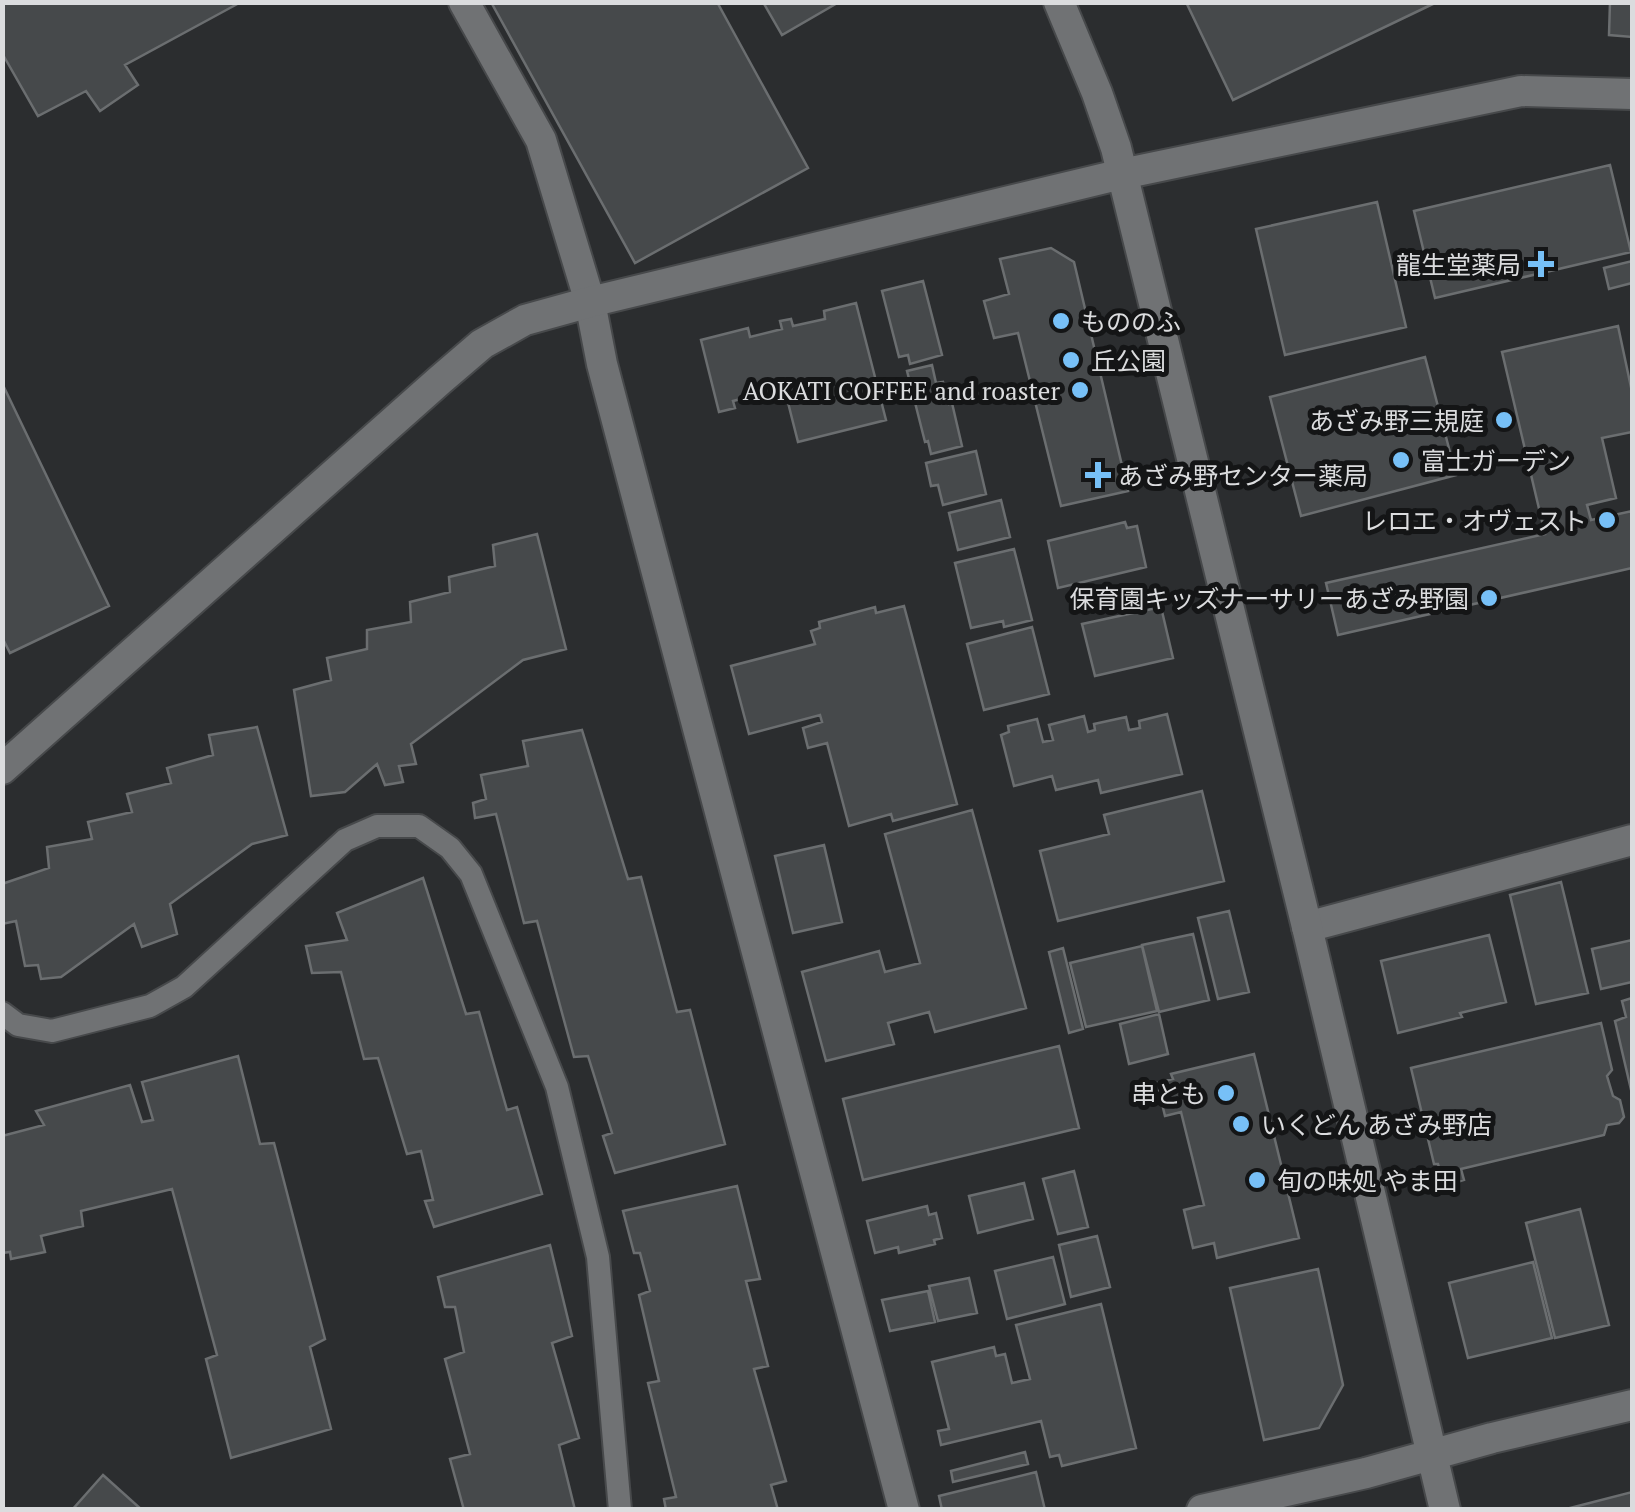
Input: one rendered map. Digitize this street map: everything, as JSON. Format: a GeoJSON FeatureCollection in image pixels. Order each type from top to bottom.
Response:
{"type":"FeatureCollection","features":[{"type":"Feature","properties":{"kind":"street"},"geometry":{"type":"LineString","coordinates":[[464,2],[541,140],[590,302],[602,364],[904,1510]]}},
{"type":"Feature","properties":{"kind":"street"},"geometry":{"type":"LineString","coordinates":[[1059,2],[1097,92],[1122,174],[1445,1510]]}},
{"type":"Feature","properties":{"kind":"street"},"geometry":{"type":"LineString","coordinates":[[3,769],[482,344],[525,320],[1122,174],[1521,91],[1632,94]]}},
{"type":"Feature","properties":{"kind":"street"},"geometry":{"type":"LineString","coordinates":[[1307,927],[1632,840]]}},
{"type":"Feature","properties":{"kind":"street"},"geometry":{"type":"LineString","coordinates":[[1202,1510],[1632,1405]]}},
{"type":"Feature","properties":{"kind":"lane"},"geometry":{"type":"LineString","coordinates":[[2,1012],[18,1025],[52,1032],[150,1006],[184,987],[345,840],[377,826],[419,826],[450,848],[471,874],[557,1087],[598,1257],[620,1510]]}},
{"type":"Feature","properties":{"kind":"building"},"geometry":{"type":"Polygon","coordinates":[[[2,2],[241,2],[125,65],[138,85],[100,111],[86,91],[38,116],[2,53],[2,2]]]}},
{"type":"Feature","properties":{"kind":"building"},"geometry":{"type":"Polygon","coordinates":[[[491,2],[717,2],[808,168],[635,263],[491,2]]]}},
{"type":"Feature","properties":{"kind":"building"},"geometry":{"type":"Polygon","coordinates":[[[763,2],[839,2],[782,35],[763,2]]]}},
{"type":"Feature","properties":{"kind":"building"},"geometry":{"type":"Polygon","coordinates":[[[1186,2],[1437,2],[1233,100],[1186,2]]]}},
{"type":"Feature","properties":{"kind":"building"},"geometry":{"type":"Polygon","coordinates":[[[1610,2],[1632,2],[1632,37],[1609,35],[1610,2]]]}},
{"type":"Feature","properties":{"kind":"building"},"geometry":{"type":"Polygon","coordinates":[[[1610,165],[1631,252],[1435,298],[1414,211],[1610,165]]]}},
{"type":"Feature","properties":{"kind":"building"},"geometry":{"type":"Polygon","coordinates":[[[1377,202],[1406,327],[1285,355],[1256,229],[1377,202]]]}},
{"type":"Feature","properties":{"kind":"building"},"geometry":{"type":"Polygon","coordinates":[[[1051,248],[1074,262],[1128,491],[1061,506],[1018,333],[994,338],[984,301],[1009,294],[1000,259],[1051,248]]]}},
{"type":"Feature","properties":{"kind":"building"},"geometry":{"type":"Polygon","coordinates":[[[1632,261],[1632,283],[1609,289],[1604,268],[1632,261]]]}},
{"type":"Feature","properties":{"kind":"building"},"geometry":{"type":"Polygon","coordinates":[[[923,281],[942,355],[910,364],[908,355],[899,357],[882,291],[923,281]]]}},
{"type":"Feature","properties":{"kind":"building"},"geometry":{"type":"Polygon","coordinates":[[[856,303],[886,420],[798,442],[782,379],[750,387],[753,396],[733,401],[735,408],[719,412],[701,340],[748,328],[750,337],[782,329],[780,321],[791,319],[793,326],[825,319],[824,311],[856,303]]]}},
{"type":"Feature","properties":{"kind":"building"},"geometry":{"type":"Polygon","coordinates":[[[1618,326],[1632,392],[1632,432],[1602,438],[1616,498],[1587,505],[1591,520],[1632,511],[1632,568],[1338,635],[1326,583],[1545,534],[1502,352],[1618,326]]]}},
{"type":"Feature","properties":{"kind":"building"},"geometry":{"type":"Polygon","coordinates":[[[1425,357],[1456,475],[1301,516],[1270,397],[1425,357]]]}},
{"type":"Feature","properties":{"kind":"building"},"geometry":{"type":"Polygon","coordinates":[[[932,365],[936,383],[943,382],[949,404],[952,403],[962,446],[931,454],[907,371],[932,365]]]}},
{"type":"Feature","properties":{"kind":"building"},"geometry":{"type":"Polygon","coordinates":[[[2,383],[109,606],[10,653],[2,637],[2,383]]]}},
{"type":"Feature","properties":{"kind":"building"},"geometry":{"type":"Polygon","coordinates":[[[976,451],[986,494],[943,505],[938,485],[931,486],[926,463],[976,451]]]}},
{"type":"Feature","properties":{"kind":"building"},"geometry":{"type":"Polygon","coordinates":[[[1001,500],[1010,537],[958,550],[949,513],[1001,500]]]}},
{"type":"Feature","properties":{"kind":"building"},"geometry":{"type":"Polygon","coordinates":[[[1125,522],[1127,528],[1137,526],[1146,567],[1058,588],[1048,541],[1125,522]]]}},
{"type":"Feature","properties":{"kind":"building"},"geometry":{"type":"Polygon","coordinates":[[[537,534],[566,649],[523,660],[411,744],[416,764],[399,766],[403,782],[385,785],[377,764],[345,792],[311,796],[294,690],[331,680],[327,658],[367,649],[367,630],[411,622],[410,602],[450,592],[449,577],[495,566],[493,545],[537,534]]]}},
{"type":"Feature","properties":{"kind":"building"},"geometry":{"type":"Polygon","coordinates":[[[1014,549],[1032,620],[1004,627],[1003,621],[971,628],[955,563],[1014,549]]]}},
{"type":"Feature","properties":{"kind":"building"},"geometry":{"type":"Polygon","coordinates":[[[904,606],[957,804],[893,821],[891,814],[849,826],[827,743],[808,748],[803,728],[822,722],[820,715],[749,734],[731,666],[815,644],[811,631],[820,628],[819,622],[875,607],[876,613],[904,606]]]}},
{"type":"Feature","properties":{"kind":"building"},"geometry":{"type":"Polygon","coordinates":[[[1161,607],[1173,658],[1095,676],[1082,624],[1161,607]]]}},
{"type":"Feature","properties":{"kind":"building"},"geometry":{"type":"Polygon","coordinates":[[[1032,627],[1049,694],[984,710],[967,644],[1032,627]]]}},
{"type":"Feature","properties":{"kind":"building"},"geometry":{"type":"Polygon","coordinates":[[[1167,714],[1182,774],[1101,793],[1098,780],[1056,790],[1052,776],[1014,786],[1001,735],[1009,732],[1008,726],[1037,719],[1043,742],[1053,740],[1049,725],[1084,716],[1088,732],[1095,730],[1094,724],[1126,717],[1129,730],[1140,728],[1139,721],[1167,714]]]}},
{"type":"Feature","properties":{"kind":"building"},"geometry":{"type":"Polygon","coordinates":[[[257,727],[287,835],[252,844],[170,904],[177,934],[142,947],[134,924],[61,977],[41,979],[38,965],[25,966],[16,921],[2,924],[2,884],[49,868],[47,847],[92,839],[88,822],[132,812],[127,794],[171,783],[167,768],[213,755],[209,735],[257,727]]]}},
{"type":"Feature","properties":{"kind":"building"},"geometry":{"type":"Polygon","coordinates":[[[582,730],[628,879],[641,877],[677,1012],[690,1010],[725,1144],[615,1173],[603,1136],[612,1133],[588,1056],[574,1057],[537,921],[524,923],[496,814],[475,818],[473,803],[486,799],[481,775],[528,766],[523,741],[582,730]]]}},
{"type":"Feature","properties":{"kind":"building"},"geometry":{"type":"Polygon","coordinates":[[[1202,791],[1224,881],[1058,921],[1040,851],[1109,834],[1104,815],[1202,791]]]}},
{"type":"Feature","properties":{"kind":"building"},"geometry":{"type":"Polygon","coordinates":[[[972,810],[1026,1008],[935,1032],[929,1012],[888,1023],[894,1044],[826,1061],[802,972],[879,951],[885,972],[920,963],[885,834],[972,810]]]}},
{"type":"Feature","properties":{"kind":"building"},"geometry":{"type":"Polygon","coordinates":[[[824,845],[842,922],[793,933],[775,856],[824,845]]]}},
{"type":"Feature","properties":{"kind":"building"},"geometry":{"type":"Polygon","coordinates":[[[423,878],[466,1014],[479,1012],[507,1110],[517,1107],[542,1194],[434,1227],[425,1201],[433,1200],[421,1151],[407,1154],[378,1058],[364,1059],[341,972],[312,973],[306,946],[347,940],[337,913],[423,878]]]}},
{"type":"Feature","properties":{"kind":"building"},"geometry":{"type":"Polygon","coordinates":[[[1561,882],[1588,993],[1536,1004],[1510,895],[1561,882]]]}},
{"type":"Feature","properties":{"kind":"building"},"geometry":{"type":"Polygon","coordinates":[[[1229,911],[1249,992],[1218,999],[1198,918],[1229,911]]]}},
{"type":"Feature","properties":{"kind":"building"},"geometry":{"type":"Polygon","coordinates":[[[1193,934],[1209,1000],[1159,1012],[1142,945],[1193,934]]]}},
{"type":"Feature","properties":{"kind":"building"},"geometry":{"type":"Polygon","coordinates":[[[1489,935],[1506,1002],[1398,1033],[1381,961],[1489,935]]]}},
{"type":"Feature","properties":{"kind":"building"},"geometry":{"type":"Polygon","coordinates":[[[1632,940],[1632,982],[1601,989],[1592,949],[1632,940]]]}},
{"type":"Feature","properties":{"kind":"building"},"geometry":{"type":"Polygon","coordinates":[[[1142,946],[1157,1011],[1086,1027],[1070,963],[1142,946]]]}},
{"type":"Feature","properties":{"kind":"building"},"geometry":{"type":"Polygon","coordinates":[[[1063,948],[1083,1029],[1069,1033],[1049,952],[1063,948]]]}},
{"type":"Feature","properties":{"kind":"building"},"geometry":{"type":"Polygon","coordinates":[[[1632,998],[1632,1094],[1615,1021],[1626,1017],[1622,1001],[1632,998]]]}},
{"type":"Feature","properties":{"kind":"building"},"geometry":{"type":"Polygon","coordinates":[[[1159,1014],[1168,1054],[1129,1064],[1120,1024],[1159,1014]]]}},
{"type":"Feature","properties":{"kind":"building"},"geometry":{"type":"Polygon","coordinates":[[[1601,1023],[1612,1070],[1607,1076],[1624,1117],[1619,1123],[1607,1125],[1604,1135],[1461,1169],[1464,1180],[1444,1186],[1438,1164],[1434,1164],[1411,1068],[1601,1023]]]}},
{"type":"Feature","properties":{"kind":"building"},"geometry":{"type":"Polygon","coordinates":[[[1059,1046],[1079,1128],[863,1180],[843,1099],[1059,1046]]]}},
{"type":"Feature","properties":{"kind":"building"},"geometry":{"type":"Polygon","coordinates":[[[1254,1054],[1299,1238],[1217,1258],[1214,1243],[1193,1248],[1184,1210],[1204,1205],[1181,1112],[1165,1116],[1157,1083],[1173,1079],[1171,1074],[1254,1054]]]}},
{"type":"Feature","properties":{"kind":"building"},"geometry":{"type":"Polygon","coordinates":[[[238,1056],[260,1144],[274,1143],[325,1339],[310,1347],[331,1429],[231,1458],[206,1359],[217,1355],[172,1189],[81,1211],[83,1226],[41,1236],[45,1252],[11,1259],[10,1252],[2,1253],[2,1136],[44,1125],[36,1111],[130,1085],[142,1122],[153,1120],[142,1082],[238,1056]]]}},
{"type":"Feature","properties":{"kind":"building"},"geometry":{"type":"Polygon","coordinates":[[[1074,1171],[1088,1227],[1058,1234],[1043,1179],[1074,1171]]]}},
{"type":"Feature","properties":{"kind":"building"},"geometry":{"type":"Polygon","coordinates":[[[1024,1183],[1033,1219],[978,1233],[969,1196],[1024,1183]]]}},
{"type":"Feature","properties":{"kind":"building"},"geometry":{"type":"Polygon","coordinates":[[[737,1186],[760,1279],[746,1281],[768,1366],[754,1369],[786,1481],[771,1485],[778,1510],[666,1510],[664,1499],[676,1497],[648,1383],[659,1381],[639,1295],[650,1291],[640,1253],[634,1253],[623,1211],[737,1186]]]}},
{"type":"Feature","properties":{"kind":"building"},"geometry":{"type":"Polygon","coordinates":[[[927,1206],[929,1215],[936,1213],[942,1238],[934,1240],[935,1244],[899,1253],[898,1247],[875,1253],[867,1221],[927,1206]]]}},
{"type":"Feature","properties":{"kind":"building"},"geometry":{"type":"Polygon","coordinates":[[[1580,1209],[1609,1325],[1555,1338],[1526,1223],[1580,1209]]]}},
{"type":"Feature","properties":{"kind":"building"},"geometry":{"type":"Polygon","coordinates":[[[1097,1236],[1110,1287],[1071,1297],[1059,1245],[1097,1236]]]}},
{"type":"Feature","properties":{"kind":"building"},"geometry":{"type":"Polygon","coordinates":[[[550,1245],[572,1336],[552,1343],[579,1438],[559,1445],[575,1510],[464,1510],[450,1459],[470,1454],[445,1359],[464,1352],[455,1307],[445,1307],[438,1277],[550,1245]]]}},
{"type":"Feature","properties":{"kind":"building"},"geometry":{"type":"Polygon","coordinates":[[[1053,1257],[1065,1304],[1007,1319],[995,1271],[1053,1257]]]}},
{"type":"Feature","properties":{"kind":"building"},"geometry":{"type":"Polygon","coordinates":[[[1533,1262],[1552,1338],[1468,1358],[1449,1283],[1533,1262]]]}},
{"type":"Feature","properties":{"kind":"building"},"geometry":{"type":"Polygon","coordinates":[[[1318,1269],[1343,1385],[1319,1428],[1264,1440],[1230,1288],[1318,1269]]]}},
{"type":"Feature","properties":{"kind":"building"},"geometry":{"type":"Polygon","coordinates":[[[969,1278],[977,1313],[938,1321],[929,1286],[969,1278]]]}},
{"type":"Feature","properties":{"kind":"building"},"geometry":{"type":"Polygon","coordinates":[[[928,1291],[935,1322],[890,1331],[882,1300],[928,1291]]]}},
{"type":"Feature","properties":{"kind":"building"},"geometry":{"type":"Polygon","coordinates":[[[1101,1304],[1136,1448],[1062,1466],[1059,1455],[1050,1457],[1041,1421],[941,1445],[938,1431],[949,1429],[932,1362],[994,1347],[996,1356],[1005,1354],[1012,1383],[1030,1379],[1016,1325],[1101,1304]]]}},
{"type":"Feature","properties":{"kind":"building"},"geometry":{"type":"Polygon","coordinates":[[[1025,1452],[1028,1464],[953,1482],[951,1471],[1025,1452]]]}},
{"type":"Feature","properties":{"kind":"building"},"geometry":{"type":"Polygon","coordinates":[[[1036,1472],[1045,1510],[942,1510],[939,1496],[1036,1472]]]}},
{"type":"Feature","properties":{"kind":"building"},"geometry":{"type":"Polygon","coordinates":[[[103,1475],[142,1510],[72,1510],[103,1475]]]}},
{"type":"Feature","properties":{"kind":"building"},"geometry":{"type":"Polygon","coordinates":[[[1632,1492],[1632,1510],[1570,1510],[1570,1508],[1632,1492]]]}},
{"type":"Feature","properties":{"kind":"place","name":"龍生堂薬局"},"geometry":{"type":"Point","coordinates":[1541,264]}},
{"type":"Feature","properties":{"kind":"place","name":"もののふ"},"geometry":{"type":"Point","coordinates":[1061,321]}},
{"type":"Feature","properties":{"kind":"place","name":"丘公園"},"geometry":{"type":"Point","coordinates":[1071,360]}},
{"type":"Feature","properties":{"kind":"place","name":"AOKATI COFFEE and roaster"},"geometry":{"type":"Point","coordinates":[1080,390]}},
{"type":"Feature","properties":{"kind":"place","name":"あざみ野三規庭"},"geometry":{"type":"Point","coordinates":[1504,420]}},
{"type":"Feature","properties":{"kind":"place","name":"富士ガーデン"},"geometry":{"type":"Point","coordinates":[1401,460]}},
{"type":"Feature","properties":{"kind":"place","name":"あざみ野センター薬局"},"geometry":{"type":"Point","coordinates":[1098,475]}},
{"type":"Feature","properties":{"kind":"place","name":"レロエ・オヴェスト"},"geometry":{"type":"Point","coordinates":[1607,520]}},
{"type":"Feature","properties":{"kind":"place","name":"保育園キッズナーサリーあざみ野園"},"geometry":{"type":"Point","coordinates":[1489,598]}},
{"type":"Feature","properties":{"kind":"place","name":"串とも"},"geometry":{"type":"Point","coordinates":[1226,1093]}},
{"type":"Feature","properties":{"kind":"place","name":"いくどん あざみ野店"},"geometry":{"type":"Point","coordinates":[1241,1124]}},
{"type":"Feature","properties":{"kind":"place","name":"旬の味処 やま田"},"geometry":{"type":"Point","coordinates":[1257,1180]}}]}
